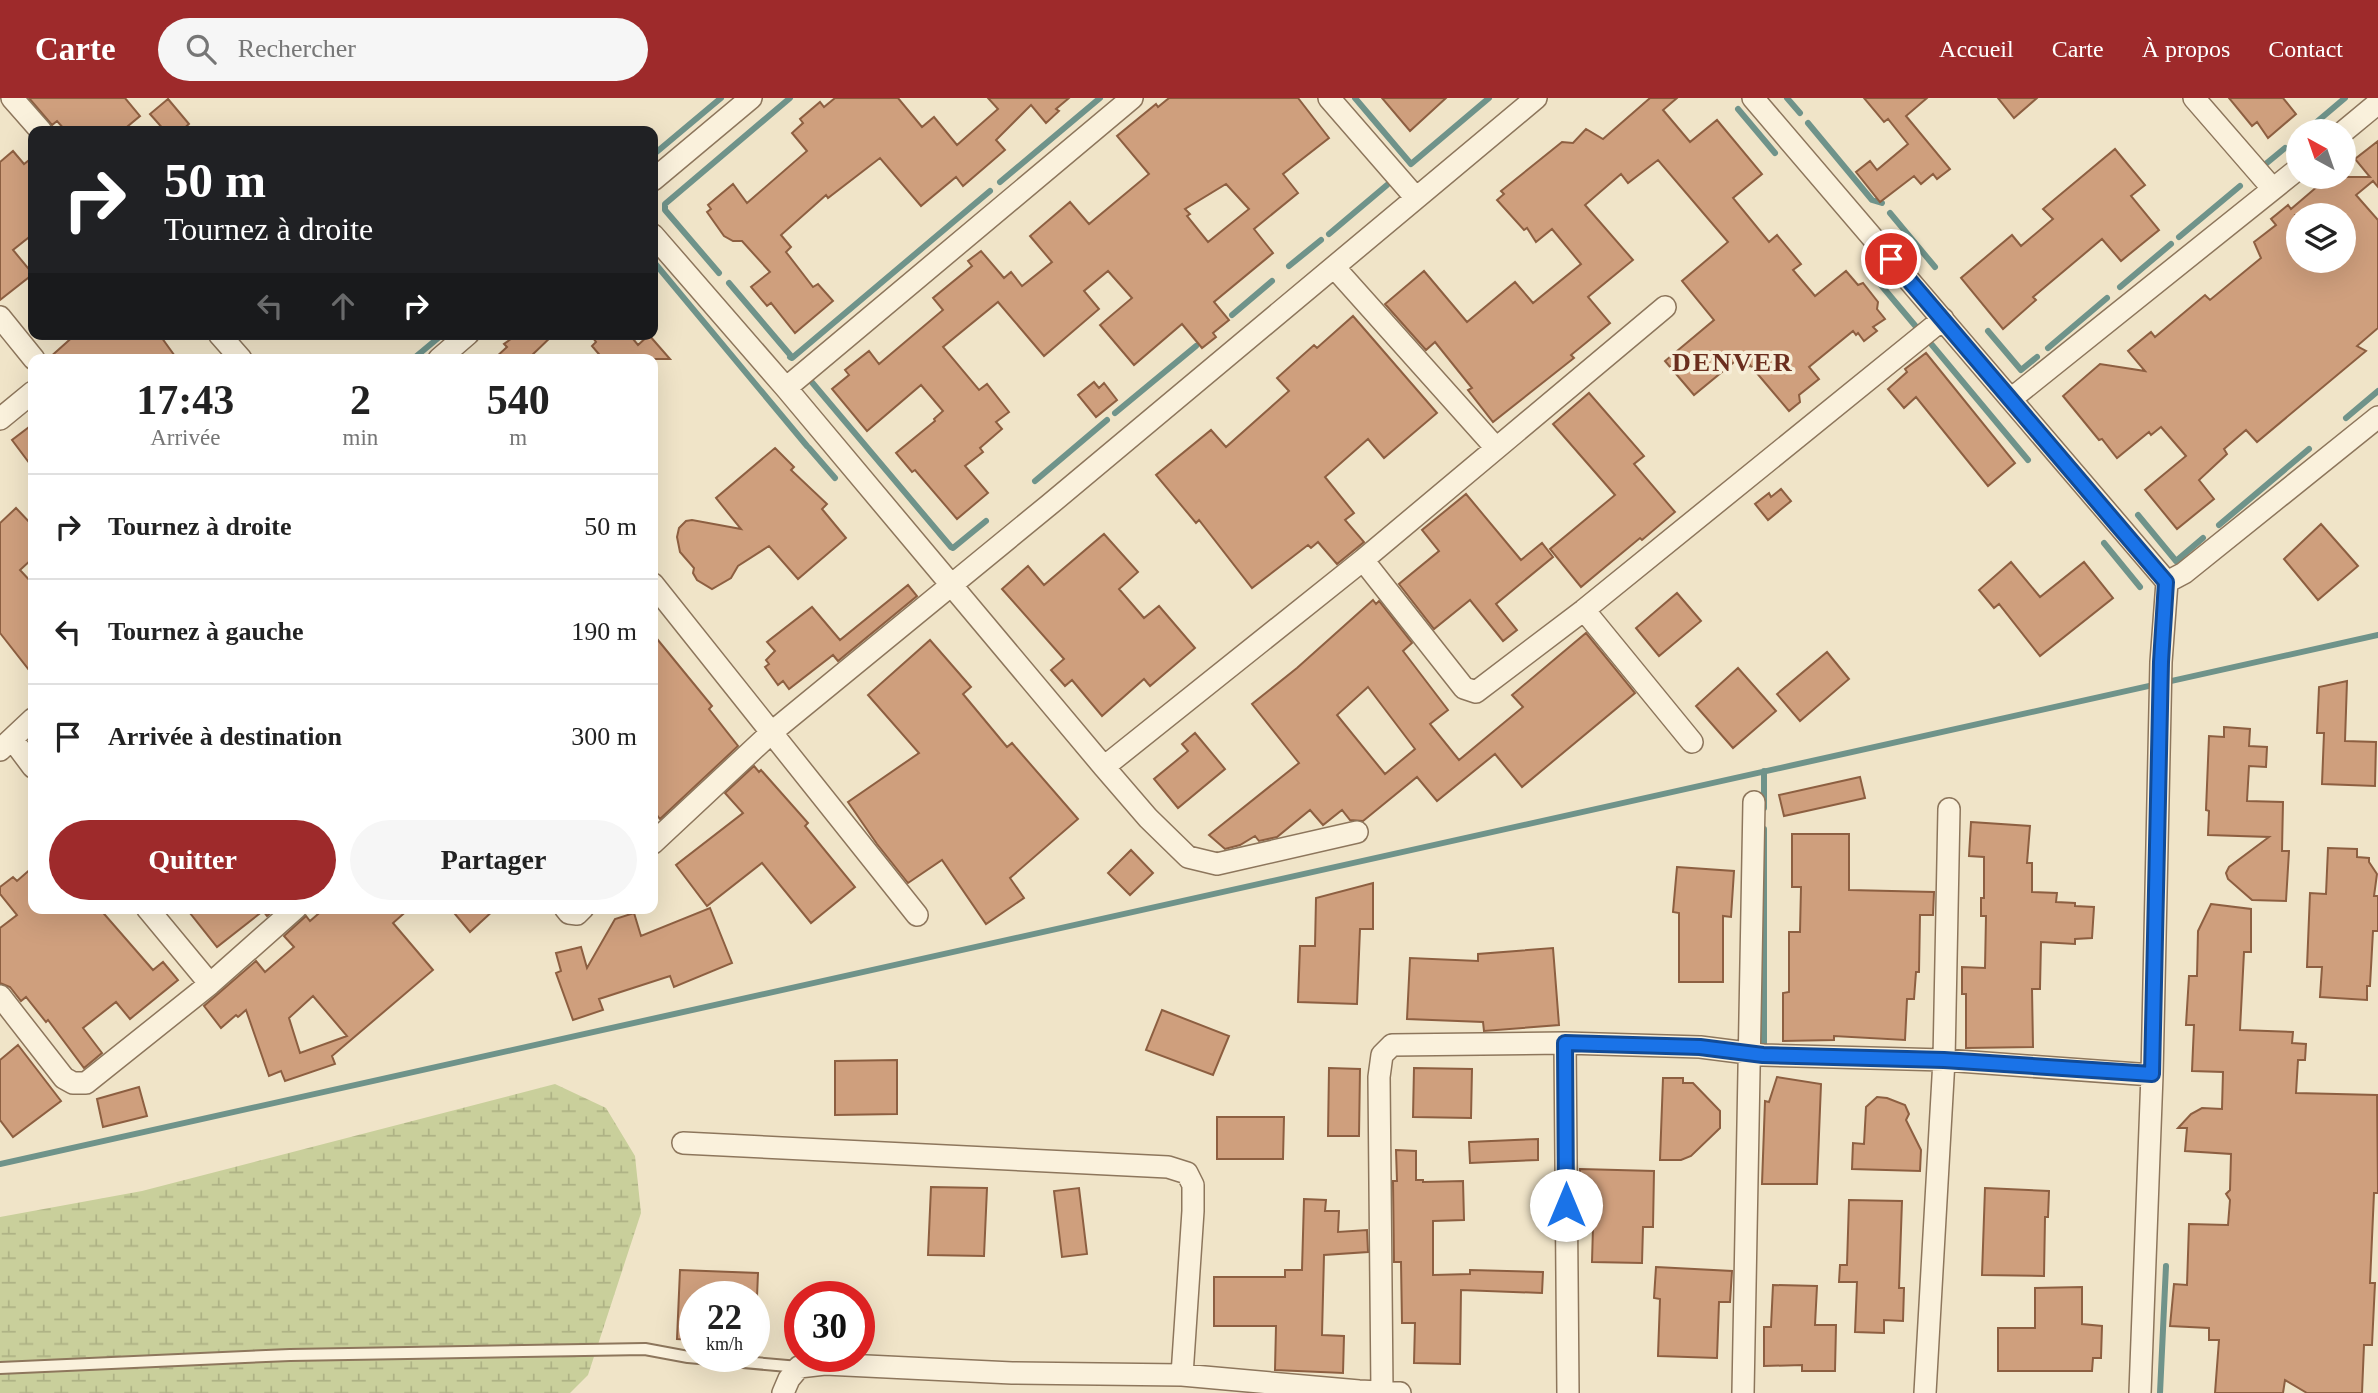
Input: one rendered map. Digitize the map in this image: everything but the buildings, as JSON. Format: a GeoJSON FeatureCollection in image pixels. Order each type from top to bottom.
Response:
{"type":"FeatureCollection","features":[{"type":"Feature","properties":{"kind":"street"},"geometry":{"type":"LineString","coordinates":[[12,98],[37,126]]}},
{"type":"Feature","properties":{"kind":"street"},"geometry":{"type":"LineString","coordinates":[[658,176],[751,98]]}},
{"type":"Feature","properties":{"kind":"street"},"geometry":{"type":"LineString","coordinates":[[786,388],[1132,98]]}},
{"type":"Feature","properties":{"kind":"street"},"geometry":{"type":"LineString","coordinates":[[1329,98],[1416,198]]}},
{"type":"Feature","properties":{"kind":"street"},"geometry":{"type":"LineString","coordinates":[[658,838],[772,732],[1536,98]]}},
{"type":"Feature","properties":{"kind":"street"},"geometry":{"type":"LineString","coordinates":[[1753,98],[2166,582],[2161,662],[2152,1074],[2140,1393]]}},
{"type":"Feature","properties":{"kind":"street"},"geometry":{"type":"LineString","coordinates":[[2194,98],[2273,189]]}},
{"type":"Feature","properties":{"kind":"street"},"geometry":{"type":"LineString","coordinates":[[2356,121],[2378,103]]}},
{"type":"Feature","properties":{"kind":"street"},"geometry":{"type":"LineString","coordinates":[[2011,399],[2286,179]]}},
{"type":"Feature","properties":{"kind":"street"},"geometry":{"type":"LineString","coordinates":[[658,241],[786,388],[1148,818],[1188,857],[1217,864],[1357,832]]}},
{"type":"Feature","properties":{"kind":"street"},"geometry":{"type":"LineString","coordinates":[[1334,267],[1496,448]]}},
{"type":"Feature","properties":{"kind":"street"},"geometry":{"type":"LineString","coordinates":[[1104,766],[1363,560],[1665,307]]}},
{"type":"Feature","properties":{"kind":"street"},"geometry":{"type":"LineString","coordinates":[[0,317],[30,354]]}},
{"type":"Feature","properties":{"kind":"street"},"geometry":{"type":"LineString","coordinates":[[1363,560],[1464,688],[1476,692],[1584,610],[1943,320]]}},
{"type":"Feature","properties":{"kind":"street"},"geometry":{"type":"LineString","coordinates":[[224,340],[237,354]]}},
{"type":"Feature","properties":{"kind":"street"},"geometry":{"type":"LineString","coordinates":[[449,354],[462,340]]}},
{"type":"Feature","properties":{"kind":"street"},"geometry":{"type":"LineString","coordinates":[[0,419],[28,396]]}},
{"type":"Feature","properties":{"kind":"street"},"geometry":{"type":"LineString","coordinates":[[2166,582],[2184,573],[2378,417]]}},
{"type":"Feature","properties":{"kind":"street"},"geometry":{"type":"LineString","coordinates":[[658,590],[916,915]]}},
{"type":"Feature","properties":{"kind":"street"},"geometry":{"type":"LineString","coordinates":[[1584,610],[1692,741]]}},
{"type":"Feature","properties":{"kind":"street"},"geometry":{"type":"LineString","coordinates":[[28,724],[6,744],[28,762]]}},
{"type":"Feature","properties":{"kind":"street"},"geometry":{"type":"LineString","coordinates":[[1743,1393],[1754,802]]}},
{"type":"Feature","properties":{"kind":"street"},"geometry":{"type":"LineString","coordinates":[[1925,1393],[1944,1060],[1949,809]]}},
{"type":"Feature","properties":{"kind":"street"},"geometry":{"type":"LineString","coordinates":[[153,914],[210,984]]}},
{"type":"Feature","properties":{"kind":"street"},"geometry":{"type":"LineString","coordinates":[[0,996],[64,1078],[73,1083],[86,1083],[210,984],[289,914]]}},
{"type":"Feature","properties":{"kind":"street"},"geometry":{"type":"LineString","coordinates":[[1382,1392],[1379,1077],[1382,1055],[1392,1045],[1565,1043],[1700,1047],[1748,1054],[1944,1060],[2152,1074]]}},
{"type":"Feature","properties":{"kind":"street"},"geometry":{"type":"LineString","coordinates":[[1565,1043],[1567,1393]]}},
{"type":"Feature","properties":{"kind":"street"},"geometry":{"type":"LineString","coordinates":[[683,1143],[1168,1167],[1187,1173],[1193,1185],[1193,1211],[1182,1375]]}},
{"type":"Feature","properties":{"kind":"street"},"geometry":{"type":"LineString","coordinates":[[875,1366],[1012,1373],[1182,1375],[1359,1392],[1400,1393]]}},
{"type":"Feature","properties":{"kind":"street"},"geometry":{"type":"LineString","coordinates":[[783,1393],[795,1372]]}},
{"type":"Feature","properties":{"kind":"lane"},"geometry":{"type":"LineString","coordinates":[[0,1367],[290,1355],[645,1349],[688,1357],[784,1366]]}},
{"type":"Feature","properties":{"kind":"green space"},"geometry":{"type":"Polygon","coordinates":[[[555,1084],[606,1108],[635,1156],[641,1213],[588,1375],[570,1393],[0,1393],[0,1217],[142,1191],[555,1084]]]}},
{"type":"Feature","properties":{"kind":"waterway"},"geometry":{"type":"LineString","coordinates":[[658,151],[721,98]]}},
{"type":"Feature","properties":{"kind":"waterway"},"geometry":{"type":"LineString","coordinates":[[719,273],[665,210],[665,204],[790,98]]}},
{"type":"Feature","properties":{"kind":"waterway"},"geometry":{"type":"LineString","coordinates":[[1000,182],[1100,98]]}},
{"type":"Feature","properties":{"kind":"waterway"},"geometry":{"type":"LineString","coordinates":[[1355,98],[1411,164],[1489,98]]}},
{"type":"Feature","properties":{"kind":"waterway"},"geometry":{"type":"LineString","coordinates":[[1787,98],[1800,113]]}},
{"type":"Feature","properties":{"kind":"waterway"},"geometry":{"type":"LineString","coordinates":[[2320,119],[2345,98]]}},
{"type":"Feature","properties":{"kind":"waterway"},"geometry":{"type":"LineString","coordinates":[[1738,109],[1775,153]]}},
{"type":"Feature","properties":{"kind":"waterway"},"geometry":{"type":"LineString","coordinates":[[1808,123],[1872,200],[1882,203]]}},
{"type":"Feature","properties":{"kind":"waterway"},"geometry":{"type":"LineString","coordinates":[[2260,165],[2262,167],[2285,148]]}},
{"type":"Feature","properties":{"kind":"waterway"},"geometry":{"type":"LineString","coordinates":[[1329,234],[1387,185]]}},
{"type":"Feature","properties":{"kind":"waterway"},"geometry":{"type":"LineString","coordinates":[[2179,237],[2240,186]]}},
{"type":"Feature","properties":{"kind":"waterway"},"geometry":{"type":"LineString","coordinates":[[790,357],[990,191]]}},
{"type":"Feature","properties":{"kind":"waterway"},"geometry":{"type":"LineString","coordinates":[[1890,213],[1935,267]]}},
{"type":"Feature","properties":{"kind":"waterway"},"geometry":{"type":"LineString","coordinates":[[1289,266],[1321,240]]}},
{"type":"Feature","properties":{"kind":"waterway"},"geometry":{"type":"LineString","coordinates":[[2120,287],[2171,244]]}},
{"type":"Feature","properties":{"kind":"waterway"},"geometry":{"type":"LineString","coordinates":[[658,267],[807,446]]}},
{"type":"Feature","properties":{"kind":"waterway"},"geometry":{"type":"LineString","coordinates":[[1875,278],[1918,329]]}},
{"type":"Feature","properties":{"kind":"waterway"},"geometry":{"type":"LineString","coordinates":[[1232,315],[1272,281]]}},
{"type":"Feature","properties":{"kind":"waterway"},"geometry":{"type":"LineString","coordinates":[[729,283],[791,356]]}},
{"type":"Feature","properties":{"kind":"waterway"},"geometry":{"type":"LineString","coordinates":[[2048,348],[2107,298]]}},
{"type":"Feature","properties":{"kind":"waterway"},"geometry":{"type":"LineString","coordinates":[[1988,331],[2021,370],[2037,357]]}},
{"type":"Feature","properties":{"kind":"waterway"},"geometry":{"type":"LineString","coordinates":[[419,354],[436,340]]}},
{"type":"Feature","properties":{"kind":"waterway"},"geometry":{"type":"LineString","coordinates":[[1932,345],[2028,460]]}},
{"type":"Feature","properties":{"kind":"waterway"},"geometry":{"type":"LineString","coordinates":[[1115,413],[1196,346]]}},
{"type":"Feature","properties":{"kind":"waterway"},"geometry":{"type":"LineString","coordinates":[[810,380],[951,547],[986,521]]}},
{"type":"Feature","properties":{"kind":"waterway"},"geometry":{"type":"LineString","coordinates":[[2346,418],[2378,391]]}},
{"type":"Feature","properties":{"kind":"waterway"},"geometry":{"type":"LineString","coordinates":[[1035,481],[1107,420]]}},
{"type":"Feature","properties":{"kind":"waterway"},"geometry":{"type":"LineString","coordinates":[[809,448],[835,478]]}},
{"type":"Feature","properties":{"kind":"waterway"},"geometry":{"type":"LineString","coordinates":[[2219,525],[2309,449]]}},
{"type":"Feature","properties":{"kind":"waterway"},"geometry":{"type":"LineString","coordinates":[[2138,515],[2176,561],[2203,538]]}},
{"type":"Feature","properties":{"kind":"waterway"},"geometry":{"type":"LineString","coordinates":[[2104,543],[2140,587]]}},
{"type":"Feature","properties":{"kind":"waterway"},"geometry":{"type":"LineString","coordinates":[[0,1164],[2378,635]]}},
{"type":"Feature","properties":{"kind":"waterway"},"geometry":{"type":"LineString","coordinates":[[1764,771],[1764,808]]}},
{"type":"Feature","properties":{"kind":"waterway"},"geometry":{"type":"LineString","coordinates":[[1764,829],[1764,1053]]}},
{"type":"Feature","properties":{"kind":"waterway"},"geometry":{"type":"LineString","coordinates":[[2160,1393],[2166,1266]]}},
{"type":"Feature","properties":{"kind":"district","name":"DENVER"},"geometry":{"type":"Point","coordinates":[1733,362]}},
{"type":"Feature","properties":{"kind":"route"},"geometry":{"type":"LineString","coordinates":[[1566,1205],[1565,1043],[1700,1047],[1763,1055],[1944,1060],[2152,1074],[2161,662],[2166,582],[1891,259]]}}]}
